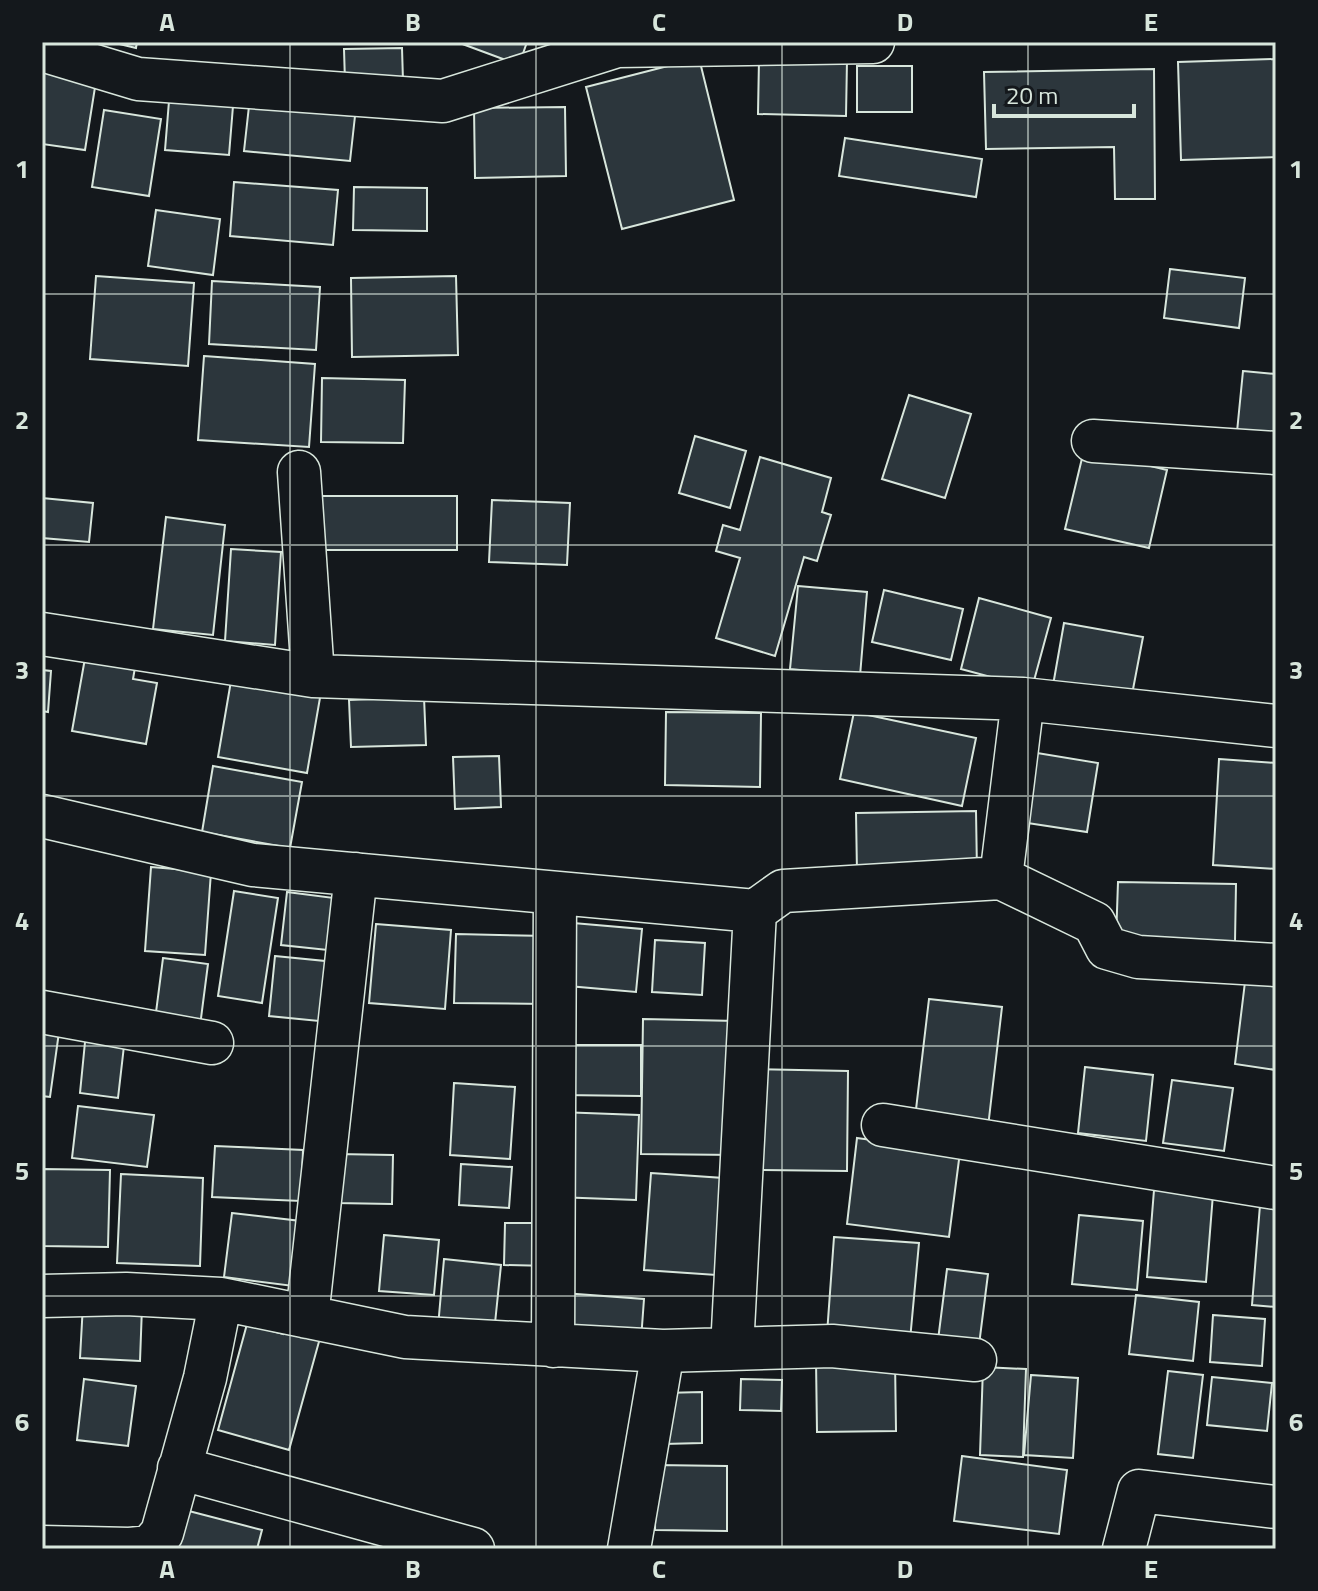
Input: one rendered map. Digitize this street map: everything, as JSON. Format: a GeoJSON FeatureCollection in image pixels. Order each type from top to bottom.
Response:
{"type":"FeatureCollection","features":[{"type":"Feature","properties":{"kind":"street"},"geometry":{"type":"LineString","coordinates":[[42,50],[138,79],[443,101],[617,46],[873,42]]}},
{"type":"Feature","properties":{"kind":"street"},"geometry":{"type":"LineString","coordinates":[[1093,441],[1276,453]]}},
{"type":"Feature","properties":{"kind":"street"},"geometry":{"type":"LineString","coordinates":[[299,472],[313,676]]}},
{"type":"Feature","properties":{"kind":"street"},"geometry":{"type":"LineString","coordinates":[[42,634],[313,676],[1023,699],[1276,726]]}},
{"type":"Feature","properties":{"kind":"street"},"geometry":{"type":"LineString","coordinates":[[1001,878],[1023,699]]}},
{"type":"Feature","properties":{"kind":"street"},"geometry":{"type":"LineString","coordinates":[[42,816],[253,865],[755,911],[783,891],[1001,878],[1094,923],[1107,948],[1138,957],[1276,965]]}},
{"type":"Feature","properties":{"kind":"street"},"geometry":{"type":"LineString","coordinates":[[307,1317],[356,874]]}},
{"type":"Feature","properties":{"kind":"street"},"geometry":{"type":"LineString","coordinates":[[553,1346],[555,894]]}},
{"type":"Feature","properties":{"kind":"street"},"geometry":{"type":"LineString","coordinates":[[732,1349],[755,911]]}},
{"type":"Feature","properties":{"kind":"street"},"geometry":{"type":"LineString","coordinates":[[42,1012],[212,1043]]}},
{"type":"Feature","properties":{"kind":"street"},"geometry":{"type":"LineString","coordinates":[[883,1125],[1276,1188]]}},
{"type":"Feature","properties":{"kind":"street"},"geometry":{"type":"LineString","coordinates":[[42,1296],[126,1294],[221,1299],[405,1337],[663,1351],[832,1346],[975,1360]]}},
{"type":"Feature","properties":{"kind":"street"},"geometry":{"type":"LineString","coordinates":[[45,1548],[150,1547],[162,1533],[205,1378],[221,1299]]}},
{"type":"Feature","properties":{"kind":"street"},"geometry":{"type":"LineString","coordinates":[[629,1549],[663,1351]]}},
{"type":"Feature","properties":{"kind":"street"},"geometry":{"type":"LineString","coordinates":[[179,1468],[473,1549]]}},
{"type":"Feature","properties":{"kind":"street"},"geometry":{"type":"LineString","coordinates":[[1124,1549],[1139,1491],[1276,1507]]}},
{"type":"Feature","properties":{"kind":"building"},"geometry":{"type":"Polygon","coordinates":[[[111,42],[137,42],[136,48],[111,42]]]}},
{"type":"Feature","properties":{"kind":"building"},"geometry":{"type":"Polygon","coordinates":[[[457,42],[527,42],[519,65],[457,42]]]}},
{"type":"Feature","properties":{"kind":"building"},"geometry":{"type":"Polygon","coordinates":[[[402,48],[403,81],[345,82],[344,49],[402,48]]]}},
{"type":"Feature","properties":{"kind":"building"},"geometry":{"type":"Polygon","coordinates":[[[699,58],[734,200],[622,229],[586,87],[699,58]]]}},
{"type":"Feature","properties":{"kind":"building"},"geometry":{"type":"Polygon","coordinates":[[[759,59],[847,60],[846,116],[758,114],[759,59]]]}},
{"type":"Feature","properties":{"kind":"building"},"geometry":{"type":"Polygon","coordinates":[[[1276,59],[1276,157],[1181,160],[1178,62],[1276,59]]]}},
{"type":"Feature","properties":{"kind":"building"},"geometry":{"type":"Polygon","coordinates":[[[857,66],[912,66],[912,112],[857,112],[857,66]]]}},
{"type":"Feature","properties":{"kind":"building"},"geometry":{"type":"Polygon","coordinates":[[[1154,69],[1155,199],[1115,199],[1114,147],[986,149],[984,72],[1154,69]]]}},
{"type":"Feature","properties":{"kind":"building"},"geometry":{"type":"Polygon","coordinates":[[[42,72],[96,81],[85,150],[42,144],[42,72]]]}},
{"type":"Feature","properties":{"kind":"building"},"geometry":{"type":"Polygon","coordinates":[[[169,101],[233,106],[229,155],[165,150],[169,101]]]}},
{"type":"Feature","properties":{"kind":"building"},"geometry":{"type":"Polygon","coordinates":[[[249,106],[355,116],[350,161],[244,151],[249,106]]]}},
{"type":"Feature","properties":{"kind":"building"},"geometry":{"type":"Polygon","coordinates":[[[565,107],[566,176],[475,178],[474,108],[565,107]]]}},
{"type":"Feature","properties":{"kind":"building"},"geometry":{"type":"Polygon","coordinates":[[[104,110],[161,119],[149,196],[92,187],[104,110]]]}},
{"type":"Feature","properties":{"kind":"building"},"geometry":{"type":"Polygon","coordinates":[[[845,138],[982,159],[976,197],[839,176],[845,138]]]}},
{"type":"Feature","properties":{"kind":"building"},"geometry":{"type":"Polygon","coordinates":[[[234,182],[338,190],[333,245],[230,236],[234,182]]]}},
{"type":"Feature","properties":{"kind":"building"},"geometry":{"type":"Polygon","coordinates":[[[354,187],[427,188],[427,231],[353,230],[354,187]]]}},
{"type":"Feature","properties":{"kind":"building"},"geometry":{"type":"Polygon","coordinates":[[[156,210],[220,219],[213,275],[148,266],[156,210]]]}},
{"type":"Feature","properties":{"kind":"building"},"geometry":{"type":"Polygon","coordinates":[[[1170,269],[1245,278],[1239,328],[1164,318],[1170,269]]]}},
{"type":"Feature","properties":{"kind":"building"},"geometry":{"type":"Polygon","coordinates":[[[96,276],[194,283],[188,366],[90,359],[96,276]]]}},
{"type":"Feature","properties":{"kind":"building"},"geometry":{"type":"Polygon","coordinates":[[[456,276],[458,355],[352,357],[351,278],[456,276]]]}},
{"type":"Feature","properties":{"kind":"building"},"geometry":{"type":"Polygon","coordinates":[[[212,281],[320,287],[316,350],[209,344],[212,281]]]}},
{"type":"Feature","properties":{"kind":"building"},"geometry":{"type":"Polygon","coordinates":[[[204,356],[315,364],[309,447],[198,440],[204,356]]]}},
{"type":"Feature","properties":{"kind":"building"},"geometry":{"type":"Polygon","coordinates":[[[1243,371],[1276,374],[1276,445],[1236,442],[1243,371]]]}},
{"type":"Feature","properties":{"kind":"building"},"geometry":{"type":"Polygon","coordinates":[[[322,378],[405,380],[403,443],[321,442],[322,378]]]}},
{"type":"Feature","properties":{"kind":"building"},"geometry":{"type":"Polygon","coordinates":[[[909,395],[971,414],[945,498],[882,479],[909,395]]]}},
{"type":"Feature","properties":{"kind":"building"},"geometry":{"type":"Polygon","coordinates":[[[695,436],[746,451],[730,508],[679,493],[695,436]]]}},
{"type":"Feature","properties":{"kind":"building"},"geometry":{"type":"Polygon","coordinates":[[[1084,450],[1167,470],[1149,548],[1065,529],[1084,450]]]}},
{"type":"Feature","properties":{"kind":"building"},"geometry":{"type":"Polygon","coordinates":[[[760,457],[831,478],[822,512],[831,515],[817,561],[804,557],[775,656],[716,638],[740,558],[716,551],[723,525],[740,530],[760,457]]]}},
{"type":"Feature","properties":{"kind":"building"},"geometry":{"type":"Polygon","coordinates":[[[312,496],[457,496],[457,550],[312,550],[312,496]]]}},
{"type":"Feature","properties":{"kind":"building"},"geometry":{"type":"Polygon","coordinates":[[[42,498],[93,503],[89,542],[42,538],[42,498]]]}},
{"type":"Feature","properties":{"kind":"building"},"geometry":{"type":"Polygon","coordinates":[[[492,500],[570,503],[567,565],[489,562],[492,500]]]}},
{"type":"Feature","properties":{"kind":"building"},"geometry":{"type":"Polygon","coordinates":[[[166,517],[225,525],[213,635],[153,629],[166,517]]]}},
{"type":"Feature","properties":{"kind":"building"},"geometry":{"type":"Polygon","coordinates":[[[231,549],[281,552],[275,645],[225,641],[231,549]]]}},
{"type":"Feature","properties":{"kind":"building"},"geometry":{"type":"Polygon","coordinates":[[[798,586],[867,592],[860,676],[790,669],[798,586]]]}},
{"type":"Feature","properties":{"kind":"building"},"geometry":{"type":"Polygon","coordinates":[[[884,590],[963,609],[951,660],[872,642],[884,590]]]}},
{"type":"Feature","properties":{"kind":"building"},"geometry":{"type":"Polygon","coordinates":[[[979,598],[1051,618],[1032,688],[961,669],[979,598]]]}},
{"type":"Feature","properties":{"kind":"building"},"geometry":{"type":"Polygon","coordinates":[[[1064,623],[1143,637],[1130,705],[1052,691],[1064,623]]]}},
{"type":"Feature","properties":{"kind":"building"},"geometry":{"type":"Polygon","coordinates":[[[87,647],[137,656],[133,679],[157,683],[146,744],[72,731],[87,647]]]}},
{"type":"Feature","properties":{"kind":"building"},"geometry":{"type":"Polygon","coordinates":[[[42,670],[51,671],[48,712],[42,711],[42,670]]]}},
{"type":"Feature","properties":{"kind":"building"},"geometry":{"type":"Polygon","coordinates":[[[232,675],[321,692],[307,773],[218,757],[232,675]]]}},
{"type":"Feature","properties":{"kind":"building"},"geometry":{"type":"Polygon","coordinates":[[[424,697],[426,745],[351,747],[349,700],[424,697]]]}},
{"type":"Feature","properties":{"kind":"building"},"geometry":{"type":"Polygon","coordinates":[[[666,712],[761,713],[760,787],[665,785],[666,712]]]}},
{"type":"Feature","properties":{"kind":"building"},"geometry":{"type":"Polygon","coordinates":[[[854,712],[976,738],[962,806],[840,779],[854,712]]]}},
{"type":"Feature","properties":{"kind":"building"},"geometry":{"type":"Polygon","coordinates":[[[1025,751],[1098,763],[1087,832],[1014,821],[1025,751]]]}},
{"type":"Feature","properties":{"kind":"building"},"geometry":{"type":"Polygon","coordinates":[[[499,756],[501,807],[455,809],[453,757],[499,756]]]}},
{"type":"Feature","properties":{"kind":"building"},"geometry":{"type":"Polygon","coordinates":[[[1219,759],[1276,763],[1276,869],[1213,865],[1219,759]]]}},
{"type":"Feature","properties":{"kind":"building"},"geometry":{"type":"Polygon","coordinates":[[[213,766],[302,782],[290,848],[202,832],[213,766]]]}},
{"type":"Feature","properties":{"kind":"building"},"geometry":{"type":"Polygon","coordinates":[[[976,811],[977,872],[857,873],[856,813],[976,811]]]}},
{"type":"Feature","properties":{"kind":"building"},"geometry":{"type":"Polygon","coordinates":[[[151,867],[211,872],[205,955],[145,951],[151,867]]]}},
{"type":"Feature","properties":{"kind":"building"},"geometry":{"type":"Polygon","coordinates":[[[1118,882],[1236,884],[1235,942],[1116,940],[1118,882]]]}},
{"type":"Feature","properties":{"kind":"building"},"geometry":{"type":"Polygon","coordinates":[[[234,891],[278,898],[262,1003],[218,996],[234,891]]]}},
{"type":"Feature","properties":{"kind":"building"},"geometry":{"type":"Polygon","coordinates":[[[287,892],[342,899],[337,951],[281,945],[287,892]]]}},
{"type":"Feature","properties":{"kind":"building"},"geometry":{"type":"Polygon","coordinates":[[[573,923],[642,929],[636,992],[568,986],[573,923]]]}},
{"type":"Feature","properties":{"kind":"building"},"geometry":{"type":"Polygon","coordinates":[[[376,924],[451,930],[445,1009],[369,1003],[376,924]]]}},
{"type":"Feature","properties":{"kind":"building"},"geometry":{"type":"Polygon","coordinates":[[[456,934],[548,936],[547,1004],[454,1003],[456,934]]]}},
{"type":"Feature","properties":{"kind":"building"},"geometry":{"type":"Polygon","coordinates":[[[655,940],[705,943],[702,995],[652,992],[655,940]]]}},
{"type":"Feature","properties":{"kind":"building"},"geometry":{"type":"Polygon","coordinates":[[[275,956],[335,962],[329,1022],[269,1016],[275,956]]]}},
{"type":"Feature","properties":{"kind":"building"},"geometry":{"type":"Polygon","coordinates":[[[163,958],[208,964],[200,1026],[155,1020],[163,958]]]}},
{"type":"Feature","properties":{"kind":"building"},"geometry":{"type":"Polygon","coordinates":[[[1245,982],[1276,986],[1276,1070],[1235,1064],[1245,982]]]}},
{"type":"Feature","properties":{"kind":"building"},"geometry":{"type":"Polygon","coordinates":[[[929,999],[1002,1007],[988,1127],[915,1118],[929,999]]]}},
{"type":"Feature","properties":{"kind":"building"},"geometry":{"type":"Polygon","coordinates":[[[643,1019],[737,1021],[736,1155],[641,1154],[643,1019]]]}},
{"type":"Feature","properties":{"kind":"building"},"geometry":{"type":"Polygon","coordinates":[[[42,1029],[59,1032],[50,1097],[42,1096],[42,1029]]]}},
{"type":"Feature","properties":{"kind":"building"},"geometry":{"type":"Polygon","coordinates":[[[86,1032],[125,1037],[118,1098],[80,1093],[86,1032]]]}},
{"type":"Feature","properties":{"kind":"building"},"geometry":{"type":"Polygon","coordinates":[[[563,1045],[641,1045],[641,1096],[562,1095],[563,1045]]]}},
{"type":"Feature","properties":{"kind":"building"},"geometry":{"type":"Polygon","coordinates":[[[1085,1067],[1153,1075],[1146,1141],[1078,1133],[1085,1067]]]}},
{"type":"Feature","properties":{"kind":"building"},"geometry":{"type":"Polygon","coordinates":[[[756,1069],[848,1071],[847,1171],[755,1170],[756,1069]]]}},
{"type":"Feature","properties":{"kind":"building"},"geometry":{"type":"Polygon","coordinates":[[[1172,1080],[1233,1088],[1224,1151],[1163,1143],[1172,1080]]]}},
{"type":"Feature","properties":{"kind":"building"},"geometry":{"type":"Polygon","coordinates":[[[454,1083],[515,1087],[510,1159],[450,1155],[454,1083]]]}},
{"type":"Feature","properties":{"kind":"building"},"geometry":{"type":"Polygon","coordinates":[[[78,1106],[154,1115],[147,1167],[72,1158],[78,1106]]]}},
{"type":"Feature","properties":{"kind":"building"},"geometry":{"type":"Polygon","coordinates":[[[559,1112],[639,1115],[636,1200],[556,1197],[559,1112]]]}},
{"type":"Feature","properties":{"kind":"building"},"geometry":{"type":"Polygon","coordinates":[[[857,1138],[960,1152],[949,1237],[847,1224],[857,1138]]]}},
{"type":"Feature","properties":{"kind":"building"},"geometry":{"type":"Polygon","coordinates":[[[215,1146],[303,1150],[301,1201],[212,1197],[215,1146]]]}},
{"type":"Feature","properties":{"kind":"building"},"geometry":{"type":"Polygon","coordinates":[[[337,1154],[393,1155],[392,1204],[336,1203],[337,1154]]]}},
{"type":"Feature","properties":{"kind":"building"},"geometry":{"type":"Polygon","coordinates":[[[461,1164],[512,1167],[509,1208],[459,1205],[461,1164]]]}},
{"type":"Feature","properties":{"kind":"building"},"geometry":{"type":"Polygon","coordinates":[[[42,1169],[110,1170],[108,1247],[42,1246],[42,1169]]]}},
{"type":"Feature","properties":{"kind":"building"},"geometry":{"type":"Polygon","coordinates":[[[651,1173],[738,1179],[731,1276],[644,1270],[651,1173]]]}},
{"type":"Feature","properties":{"kind":"building"},"geometry":{"type":"Polygon","coordinates":[[[121,1174],[203,1178],[200,1266],[117,1263],[121,1174]]]}},
{"type":"Feature","properties":{"kind":"building"},"geometry":{"type":"Polygon","coordinates":[[[1154,1190],[1213,1194],[1206,1282],[1147,1277],[1154,1190]]]}},
{"type":"Feature","properties":{"kind":"building"},"geometry":{"type":"Polygon","coordinates":[[[1260,1205],[1276,1206],[1276,1307],[1252,1305],[1260,1205]]]}},
{"type":"Feature","properties":{"kind":"building"},"geometry":{"type":"Polygon","coordinates":[[[232,1213],[309,1222],[301,1287],[224,1277],[232,1213]]]}},
{"type":"Feature","properties":{"kind":"building"},"geometry":{"type":"Polygon","coordinates":[[[1079,1215],[1143,1221],[1137,1290],[1072,1284],[1079,1215]]]}},
{"type":"Feature","properties":{"kind":"building"},"geometry":{"type":"Polygon","coordinates":[[[505,1223],[551,1223],[550,1266],[504,1265],[505,1223]]]}},
{"type":"Feature","properties":{"kind":"building"},"geometry":{"type":"Polygon","coordinates":[[[384,1235],[439,1240],[434,1295],[379,1291],[384,1235]]]}},
{"type":"Feature","properties":{"kind":"building"},"geometry":{"type":"Polygon","coordinates":[[[834,1237],[919,1243],[910,1340],[827,1334],[834,1237]]]}},
{"type":"Feature","properties":{"kind":"building"},"geometry":{"type":"Polygon","coordinates":[[[444,1259],[501,1265],[494,1333],[438,1327],[444,1259]]]}},
{"type":"Feature","properties":{"kind":"building"},"geometry":{"type":"Polygon","coordinates":[[[947,1269],[988,1274],[978,1353],[937,1348],[947,1269]]]}},
{"type":"Feature","properties":{"kind":"building"},"geometry":{"type":"Polygon","coordinates":[[[563,1293],[644,1299],[641,1340],[560,1334],[563,1293]]]}},
{"type":"Feature","properties":{"kind":"building"},"geometry":{"type":"Polygon","coordinates":[[[1136,1295],[1199,1302],[1193,1361],[1129,1354],[1136,1295]]]}},
{"type":"Feature","properties":{"kind":"building"},"geometry":{"type":"Polygon","coordinates":[[[83,1304],[142,1307],[140,1361],[80,1358],[83,1304]]]}},
{"type":"Feature","properties":{"kind":"building"},"geometry":{"type":"Polygon","coordinates":[[[1213,1315],[1265,1319],[1262,1366],[1210,1362],[1213,1315]]]}},
{"type":"Feature","properties":{"kind":"building"},"geometry":{"type":"Polygon","coordinates":[[[247,1324],[283,1334],[284,1328],[320,1338],[289,1450],[218,1430],[247,1324]]]}},
{"type":"Feature","properties":{"kind":"building"},"geometry":{"type":"Polygon","coordinates":[[[895,1359],[896,1431],[817,1432],[816,1360],[895,1359]]]}},
{"type":"Feature","properties":{"kind":"building"},"geometry":{"type":"Polygon","coordinates":[[[983,1367],[1026,1369],[1023,1457],[980,1455],[983,1367]]]}},
{"type":"Feature","properties":{"kind":"building"},"geometry":{"type":"Polygon","coordinates":[[[1168,1371],[1203,1375],[1193,1458],[1158,1454],[1168,1371]]]}},
{"type":"Feature","properties":{"kind":"building"},"geometry":{"type":"Polygon","coordinates":[[[1031,1375],[1078,1378],[1073,1458],[1024,1455],[1031,1375]]]}},
{"type":"Feature","properties":{"kind":"building"},"geometry":{"type":"Polygon","coordinates":[[[1212,1377],[1272,1383],[1267,1431],[1207,1425],[1212,1377]]]}},
{"type":"Feature","properties":{"kind":"building"},"geometry":{"type":"Polygon","coordinates":[[[84,1379],[136,1386],[128,1446],[77,1440],[84,1379]]]}},
{"type":"Feature","properties":{"kind":"building"},"geometry":{"type":"Polygon","coordinates":[[[741,1379],[782,1380],[781,1411],[740,1410],[741,1379]]]}},
{"type":"Feature","properties":{"kind":"building"},"geometry":{"type":"Polygon","coordinates":[[[702,1392],[702,1443],[664,1444],[663,1393],[702,1392]]]}},
{"type":"Feature","properties":{"kind":"building"},"geometry":{"type":"Polygon","coordinates":[[[962,1456],[1067,1470],[1059,1534],[954,1521],[962,1456]]]}},
{"type":"Feature","properties":{"kind":"building"},"geometry":{"type":"Polygon","coordinates":[[[656,1465],[727,1466],[727,1531],[655,1530],[656,1465]]]}},
{"type":"Feature","properties":{"kind":"building"},"geometry":{"type":"Polygon","coordinates":[[[185,1510],[262,1530],[257,1549],[175,1549],[185,1510]]]}}]}
